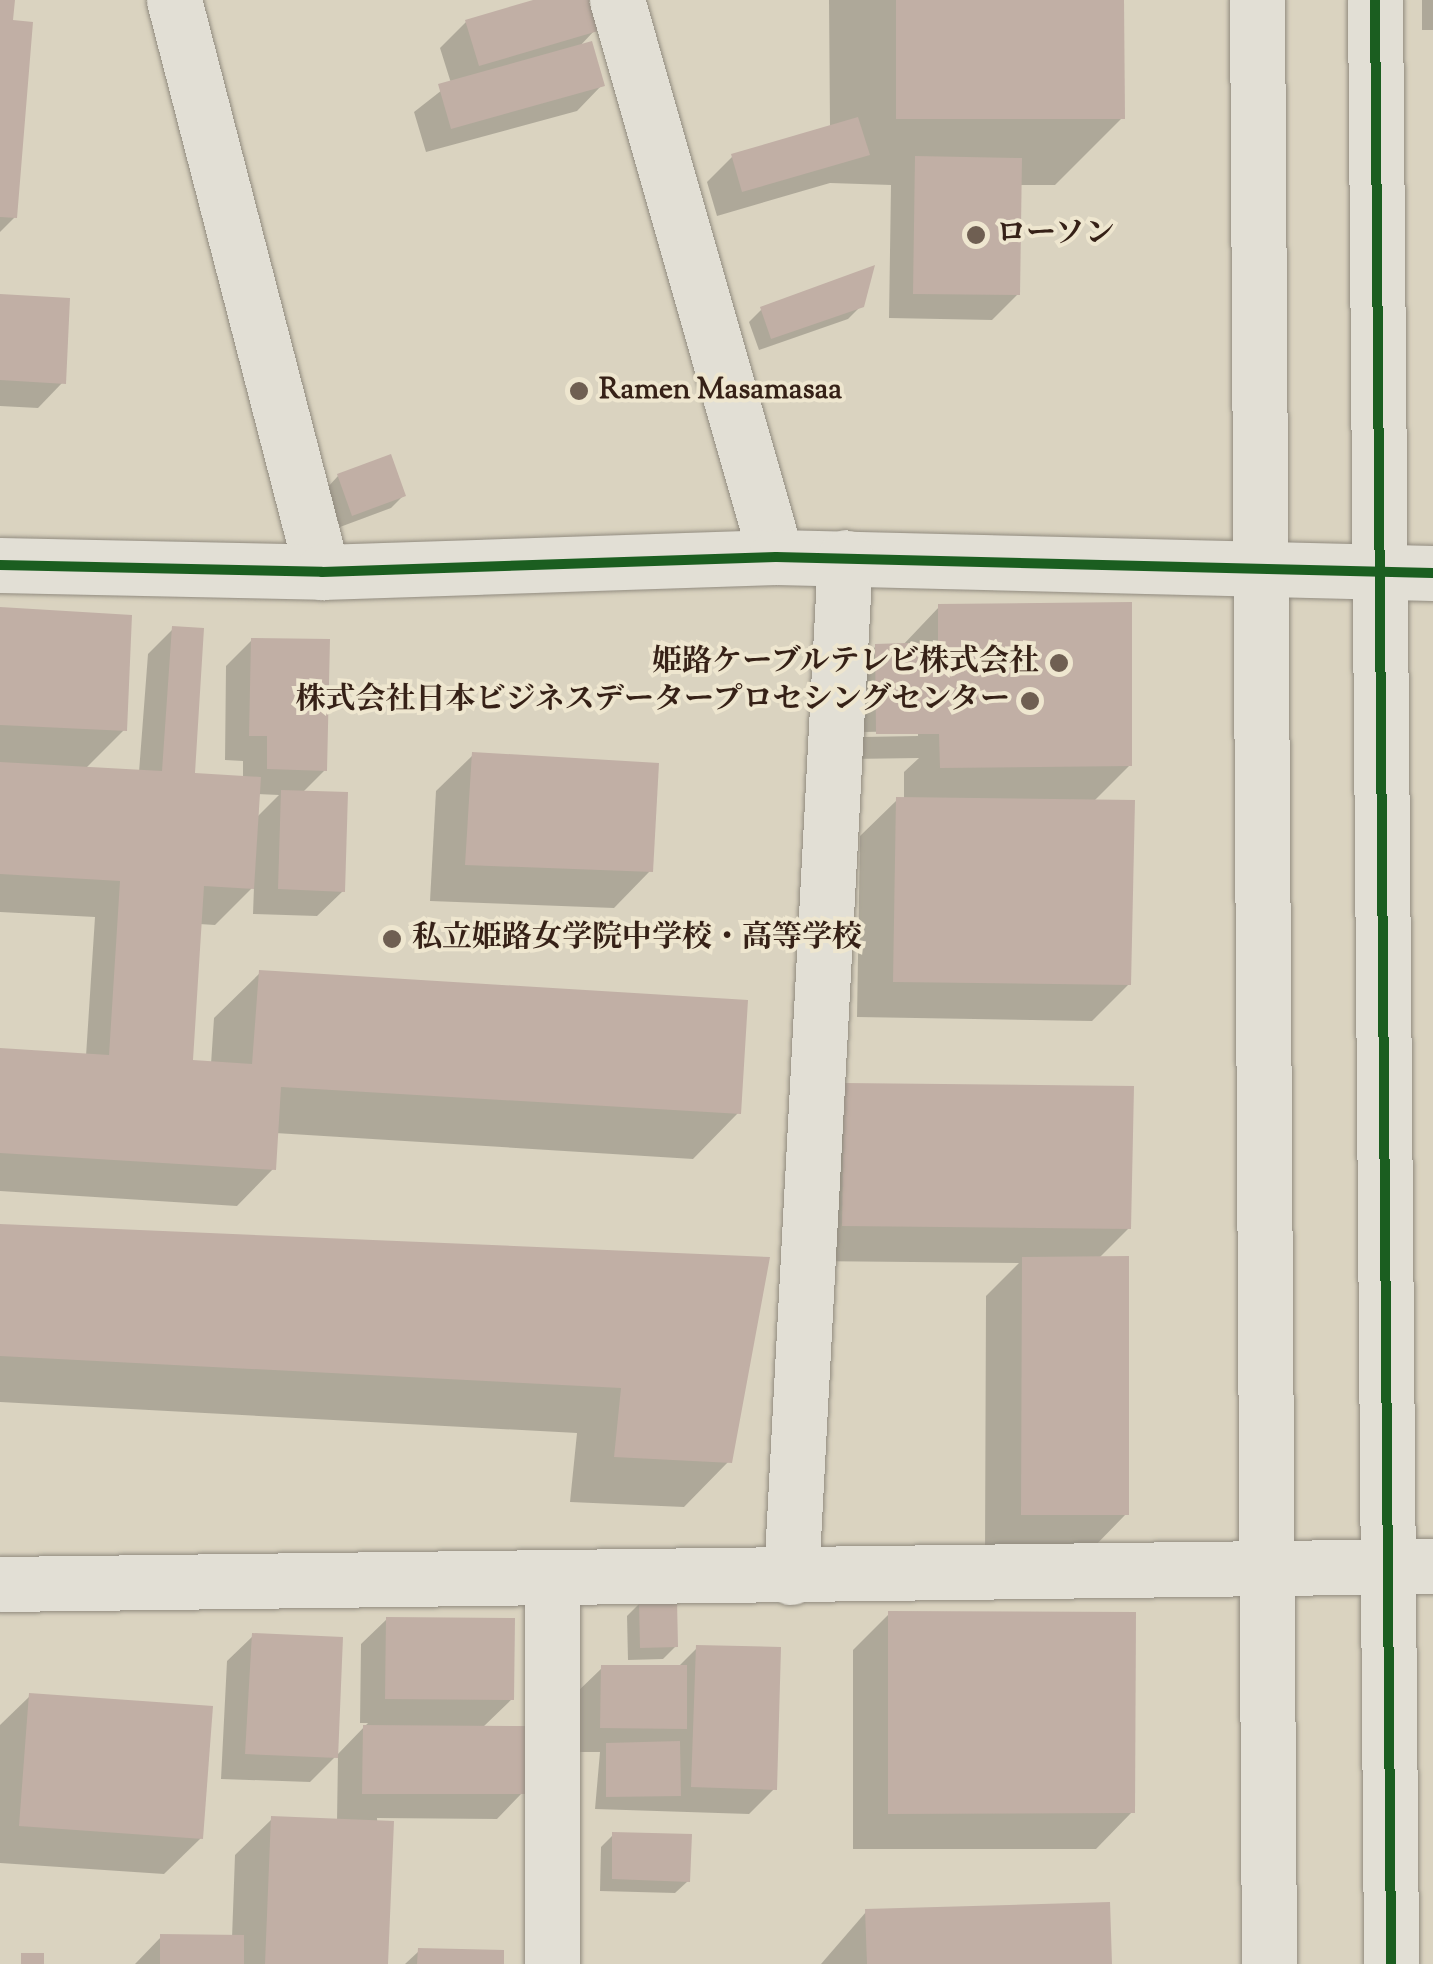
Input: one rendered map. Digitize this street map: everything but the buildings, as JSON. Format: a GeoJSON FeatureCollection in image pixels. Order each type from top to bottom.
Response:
{"type":"FeatureCollection","features":[{"type":"Feature","properties":{"kind":"street"},"geometry":{"type":"LineString","coordinates":[[174,0],[322,572]]}},
{"type":"Feature","properties":{"kind":"street"},"geometry":{"type":"LineString","coordinates":[[617,0],[776,557]]}},
{"type":"Feature","properties":{"kind":"street"},"geometry":{"type":"LineString","coordinates":[[1257,0],[1269,1964]]}},
{"type":"Feature","properties":{"kind":"street"},"geometry":{"type":"LineString","coordinates":[[1375,0],[1376,570],[1409,1565],[1391,1964]]}},
{"type":"Feature","properties":{"kind":"street"},"geometry":{"type":"LineString","coordinates":[[0,565],[322,572],[776,557],[1126,561],[1261,571],[1433,573]]}},
{"type":"Feature","properties":{"kind":"street"},"geometry":{"type":"LineString","coordinates":[[791,1578],[845,558]]}},
{"type":"Feature","properties":{"kind":"street"},"geometry":{"type":"LineString","coordinates":[[0,1584],[791,1578],[1409,1565]]}},
{"type":"Feature","properties":{"kind":"street"},"geometry":{"type":"LineString","coordinates":[[552,1581],[552,1964]]}},
{"type":"Feature","properties":{"kind":"cycle path"},"geometry":{"type":"LineString","coordinates":[[1375,0],[1391,1964]]}},
{"type":"Feature","properties":{"kind":"cycle path"},"geometry":{"type":"LineString","coordinates":[[0,565],[322,572],[776,557],[1433,573]]}},
{"type":"Feature","properties":{"kind":"place","name":"ローソン"},"geometry":{"type":"Point","coordinates":[976,235]}},
{"type":"Feature","properties":{"kind":"place","name":"Ramen Masamasaa"},"geometry":{"type":"Point","coordinates":[579,391]}},
{"type":"Feature","properties":{"kind":"place","name":"姫路ケーブルテレビ株式会社"},"geometry":{"type":"Point","coordinates":[1059,663]}},
{"type":"Feature","properties":{"kind":"place","name":"株式会社日本ビジネスデータープロセシングセンター"},"geometry":{"type":"Point","coordinates":[1030,701]}},
{"type":"Feature","properties":{"kind":"place","name":"私立姫路女学院中学校・高等学校"},"geometry":{"type":"Point","coordinates":[392,939]}}]}
